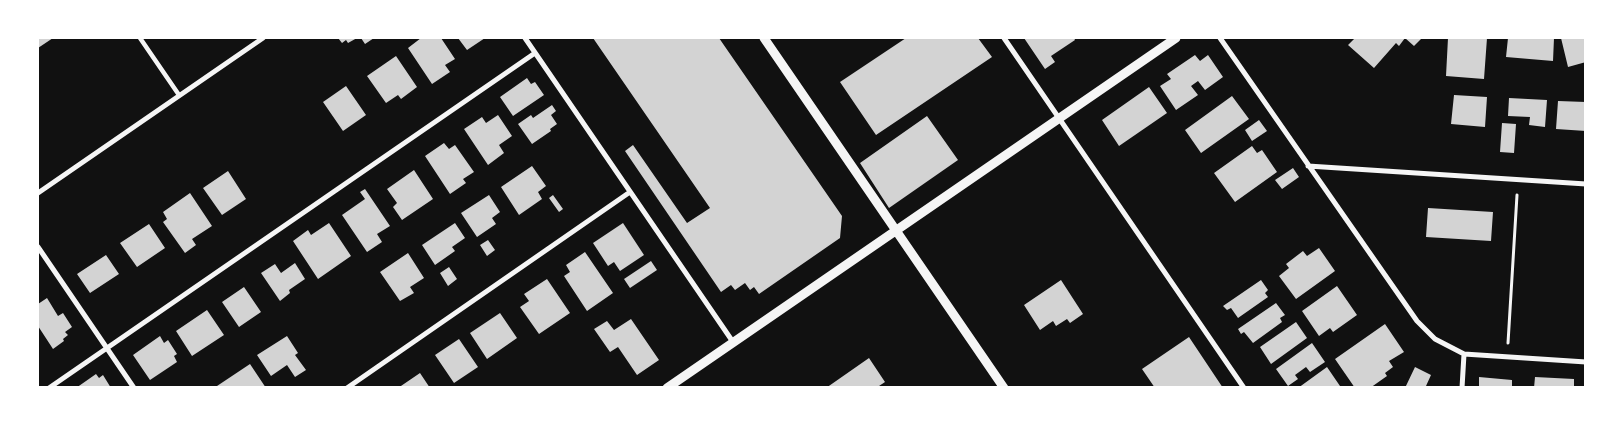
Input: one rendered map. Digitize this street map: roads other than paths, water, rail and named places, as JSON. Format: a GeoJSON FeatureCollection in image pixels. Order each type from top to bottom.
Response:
{"type":"FeatureCollection","features":[{"type":"Feature","properties":{"kind":"street"},"geometry":{"type":"LineString","coordinates":[[140,38],[179,95]]}},
{"type":"Feature","properties":{"kind":"street"},"geometry":{"type":"LineString","coordinates":[[38,193],[263,38]]}},
{"type":"Feature","properties":{"kind":"street"},"geometry":{"type":"LineString","coordinates":[[524,38],[733,342]]}},
{"type":"Feature","properties":{"kind":"street"},"geometry":{"type":"LineString","coordinates":[[764,38],[1004,388]]}},
{"type":"Feature","properties":{"kind":"street"},"geometry":{"type":"LineString","coordinates":[[1004,38],[1244,388]]}},
{"type":"Feature","properties":{"kind":"street"},"geometry":{"type":"LineString","coordinates":[[667,388],[1176,38]]}},
{"type":"Feature","properties":{"kind":"street"},"geometry":{"type":"LineString","coordinates":[[1220,38],[1417,321],[1435,338],[1464,354],[1586,362]]}},
{"type":"Feature","properties":{"kind":"street"},"geometry":{"type":"LineString","coordinates":[[49,388],[535,53]]}},
{"type":"Feature","properties":{"kind":"street"},"geometry":{"type":"LineString","coordinates":[[1308,166],[1586,184]]}},
{"type":"Feature","properties":{"kind":"street"},"geometry":{"type":"LineString","coordinates":[[347,388],[630,192]]}},
{"type":"Feature","properties":{"kind":"street"},"geometry":{"type":"LineString","coordinates":[[38,247],[134,388]]}},
{"type":"Feature","properties":{"kind":"street"},"geometry":{"type":"LineString","coordinates":[[1462,388],[1464,354]]}}]}
